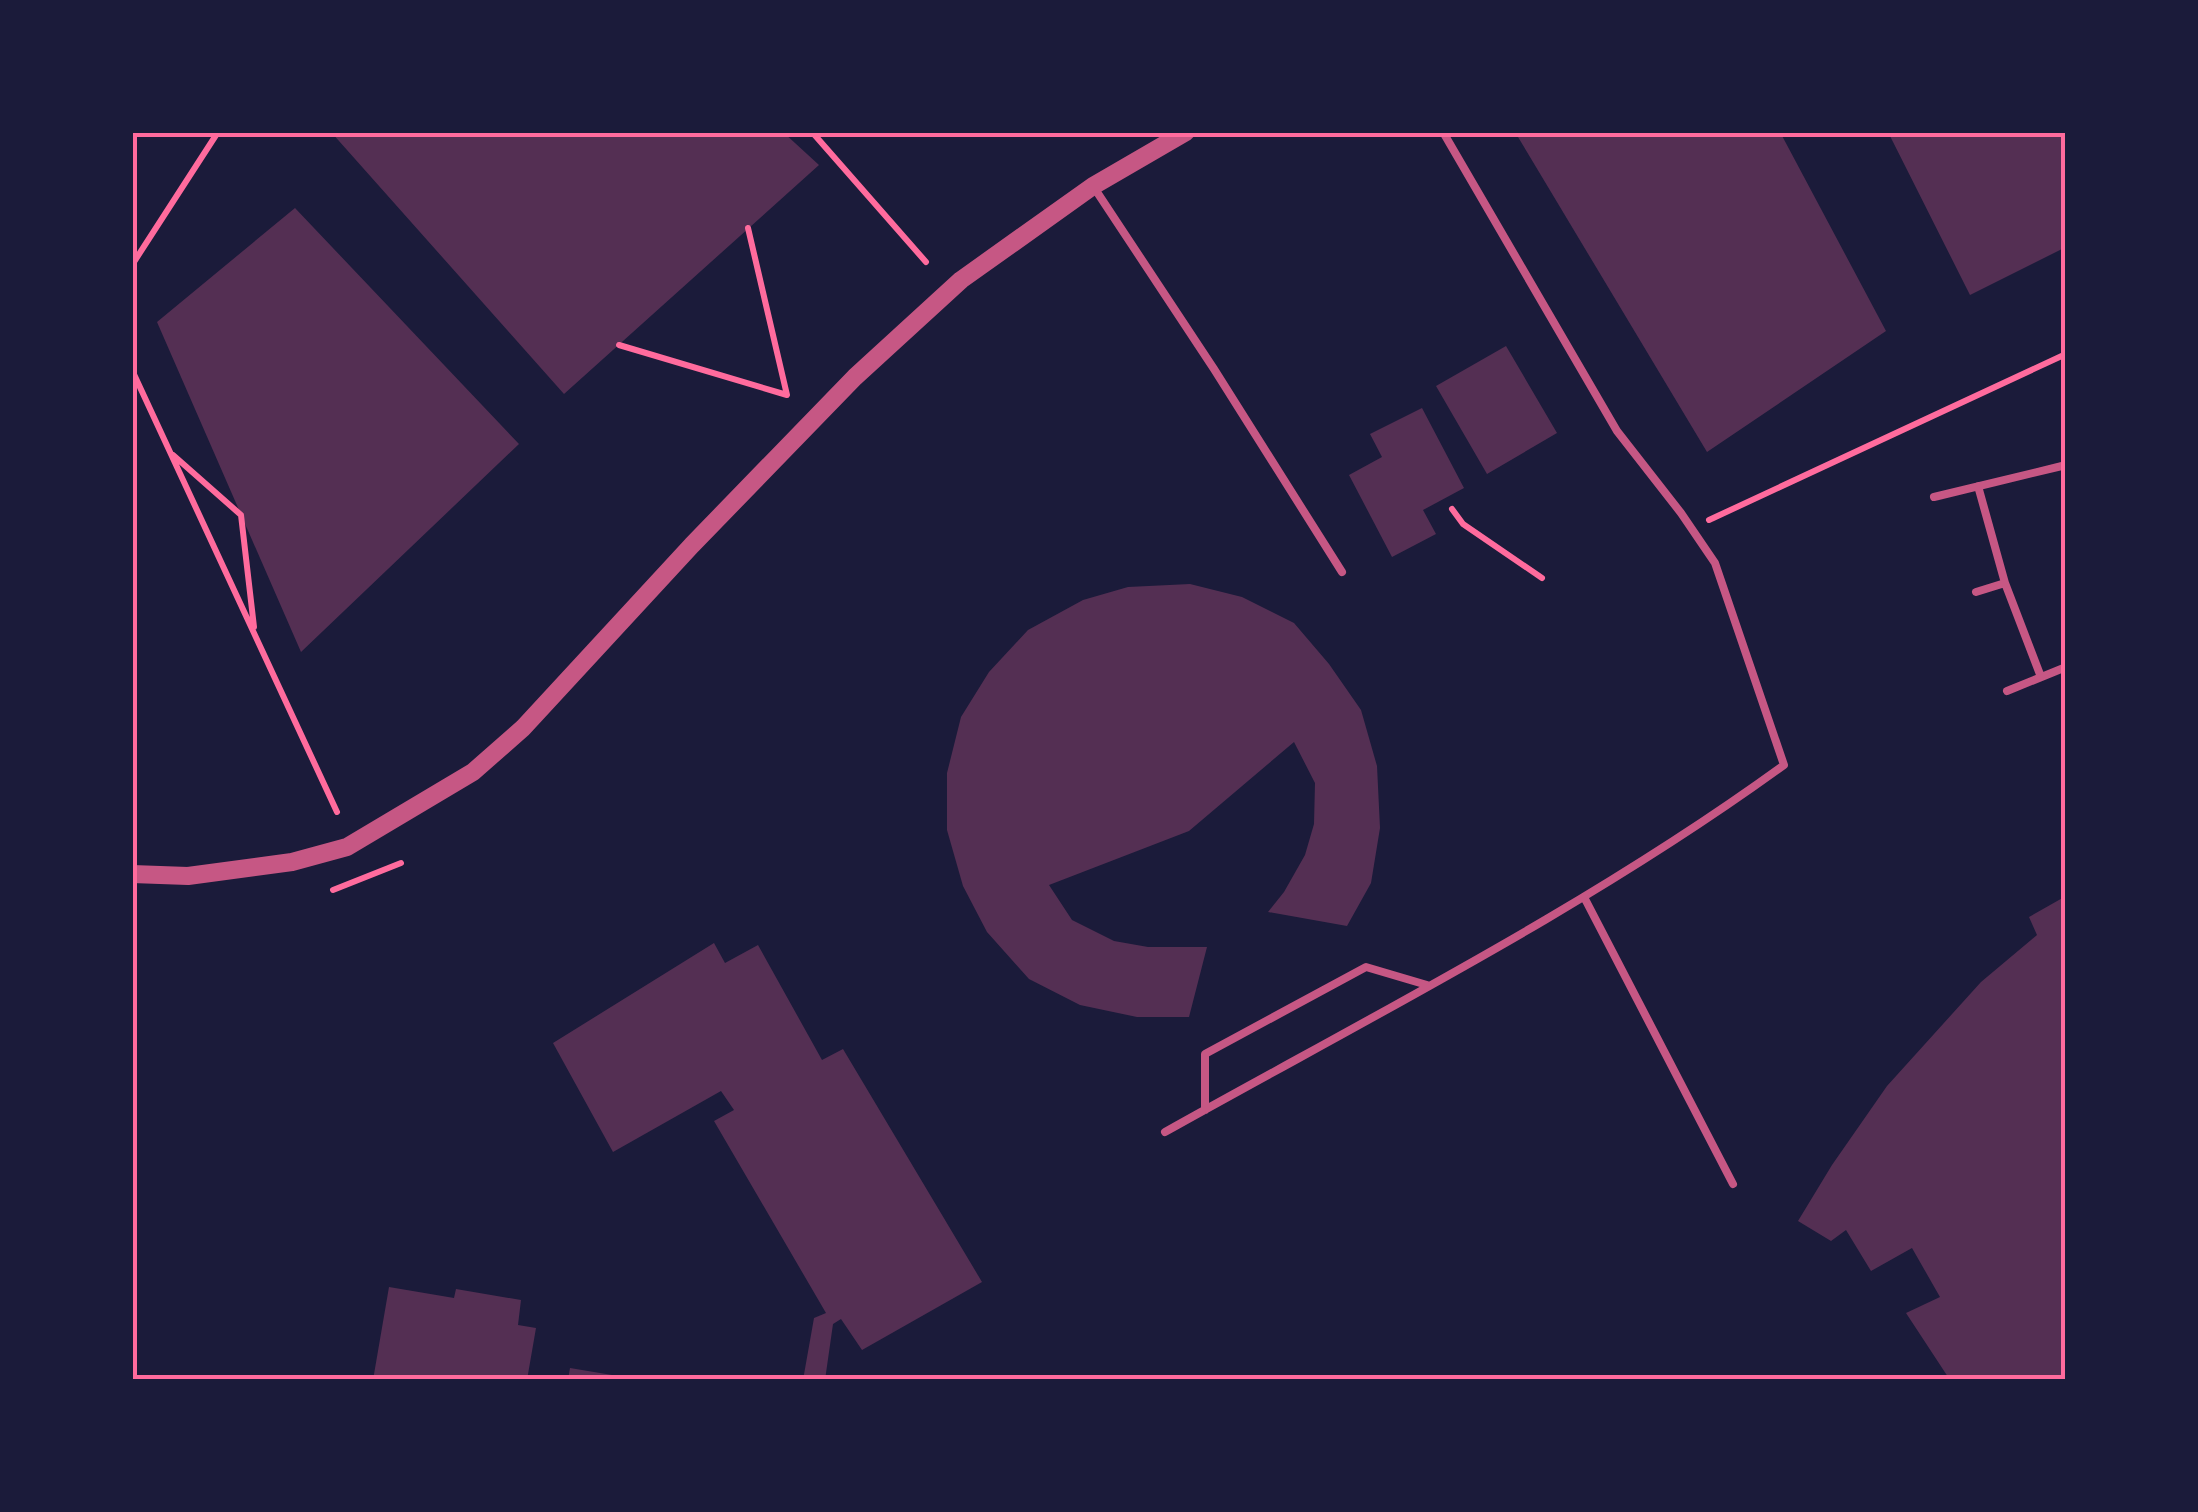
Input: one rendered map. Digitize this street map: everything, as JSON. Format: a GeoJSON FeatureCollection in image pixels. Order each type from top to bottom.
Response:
{"type":"FeatureCollection","features":[{"type":"Feature","properties":{"kind":"street"},"geometry":{"type":"LineString","coordinates":[[132,874],[188,876],[292,862],[347,847],[473,772],[523,728],[855,377],[961,280],[1093,186],[1186,132]]}},
{"type":"Feature","properties":{"kind":"lane"},"geometry":{"type":"LineString","coordinates":[[1166,1132],[1584,897],[1714,816],[1784,765],[1715,563],[1617,431],[1443,132]]}},
{"type":"Feature","properties":{"kind":"lane"},"geometry":{"type":"LineString","coordinates":[[1093,186],[1342,572]]}},
{"type":"Feature","properties":{"kind":"lane"},"geometry":{"type":"LineString","coordinates":[[1934,497],[2066,465]]}},
{"type":"Feature","properties":{"kind":"lane"},"geometry":{"type":"LineString","coordinates":[[1978,486],[2005,583],[2042,677]]}},
{"type":"Feature","properties":{"kind":"lane"},"geometry":{"type":"LineString","coordinates":[[1976,592],[2005,583]]}},
{"type":"Feature","properties":{"kind":"lane"},"geometry":{"type":"LineString","coordinates":[[2007,691],[2066,668]]}},
{"type":"Feature","properties":{"kind":"lane"},"geometry":{"type":"LineString","coordinates":[[1584,897],[1734,1184]]}},
{"type":"Feature","properties":{"kind":"lane"},"geometry":{"type":"LineString","coordinates":[[1205,1110],[1205,1054],[1366,967],[1426,986]]}},
{"type":"Feature","properties":{"kind":"path"},"geometry":{"type":"LineString","coordinates":[[132,266],[218,132]]}},
{"type":"Feature","properties":{"kind":"path"},"geometry":{"type":"LineString","coordinates":[[812,132],[926,262]]}},
{"type":"Feature","properties":{"kind":"path"},"geometry":{"type":"LineString","coordinates":[[618,345],[787,396],[748,228]]}},
{"type":"Feature","properties":{"kind":"path"},"geometry":{"type":"LineString","coordinates":[[1692,528],[2066,354]]}},
{"type":"Feature","properties":{"kind":"path"},"geometry":{"type":"LineString","coordinates":[[132,370],[337,812]]}},
{"type":"Feature","properties":{"kind":"path"},"geometry":{"type":"LineString","coordinates":[[171,454],[241,515],[254,633]]}},
{"type":"Feature","properties":{"kind":"path"},"geometry":{"type":"LineString","coordinates":[[1452,509],[1463,524],[1542,578]]}},
{"type":"Feature","properties":{"kind":"path"},"geometry":{"type":"LineString","coordinates":[[333,890],[401,864]]}},
{"type":"Feature","properties":{"kind":"building"},"geometry":{"type":"Polygon","coordinates":[[[331,132],[783,132],[819,165],[564,394],[331,132]]]}},
{"type":"Feature","properties":{"kind":"building"},"geometry":{"type":"Polygon","coordinates":[[[1515,132],[1780,132],[1886,331],[1707,452],[1515,132]]]}},
{"type":"Feature","properties":{"kind":"building"},"geometry":{"type":"Polygon","coordinates":[[[1888,132],[2066,132],[2066,247],[1970,295],[1888,132]]]}},
{"type":"Feature","properties":{"kind":"building"},"geometry":{"type":"Polygon","coordinates":[[[295,208],[519,444],[301,652],[157,322],[295,208]]]}},
{"type":"Feature","properties":{"kind":"building"},"geometry":{"type":"Polygon","coordinates":[[[1506,346],[1557,433],[1487,474],[1436,386],[1506,346]]]}},
{"type":"Feature","properties":{"kind":"building"},"geometry":{"type":"Polygon","coordinates":[[[1422,408],[1464,488],[1423,510],[1436,534],[1392,557],[1349,475],[1382,457],[1370,434],[1422,408]]]}},
{"type":"Feature","properties":{"kind":"building"},"geometry":{"type":"Polygon","coordinates":[[[1190,584],[1242,597],[1294,623],[1329,664],[1361,710],[1377,766],[1380,828],[1371,883],[1347,926],[1268,912],[1305,855],[1314,824],[1315,783],[1294,742],[1189,831],[1049,885],[1072,920],[1114,941],[1148,947],[1207,947],[1189,1017],[1137,1017],[1080,1005],[1029,979],[987,932],[963,886],[947,830],[947,773],[961,717],[989,672],[1028,630],[1083,600],[1128,587],[1190,584]]]}},
{"type":"Feature","properties":{"kind":"building"},"geometry":{"type":"Polygon","coordinates":[[[2066,896],[2066,1380],[1950,1380],[1906,1313],[1940,1297],[1912,1248],[1871,1271],[1846,1230],[1831,1241],[1798,1221],[1887,1086],[1981,982],[2037,935],[2029,917],[2066,896]]]}},
{"type":"Feature","properties":{"kind":"building"},"geometry":{"type":"Polygon","coordinates":[[[714,943],[725,963],[758,945],[822,1060],[843,1049],[982,1282],[862,1350],[841,1319],[833,1324],[825,1380],[803,1380],[814,1318],[826,1313],[714,1121],[734,1110],[721,1091],[613,1152],[553,1043],[714,943]]]}},
{"type":"Feature","properties":{"kind":"building"},"geometry":{"type":"Polygon","coordinates":[[[389,1287],[454,1298],[456,1289],[521,1300],[518,1325],[536,1328],[527,1380],[373,1380],[389,1287]]]}},
{"type":"Feature","properties":{"kind":"building"},"geometry":{"type":"Polygon","coordinates":[[[570,1368],[624,1377],[624,1380],[568,1380],[570,1368]]]}}]}
